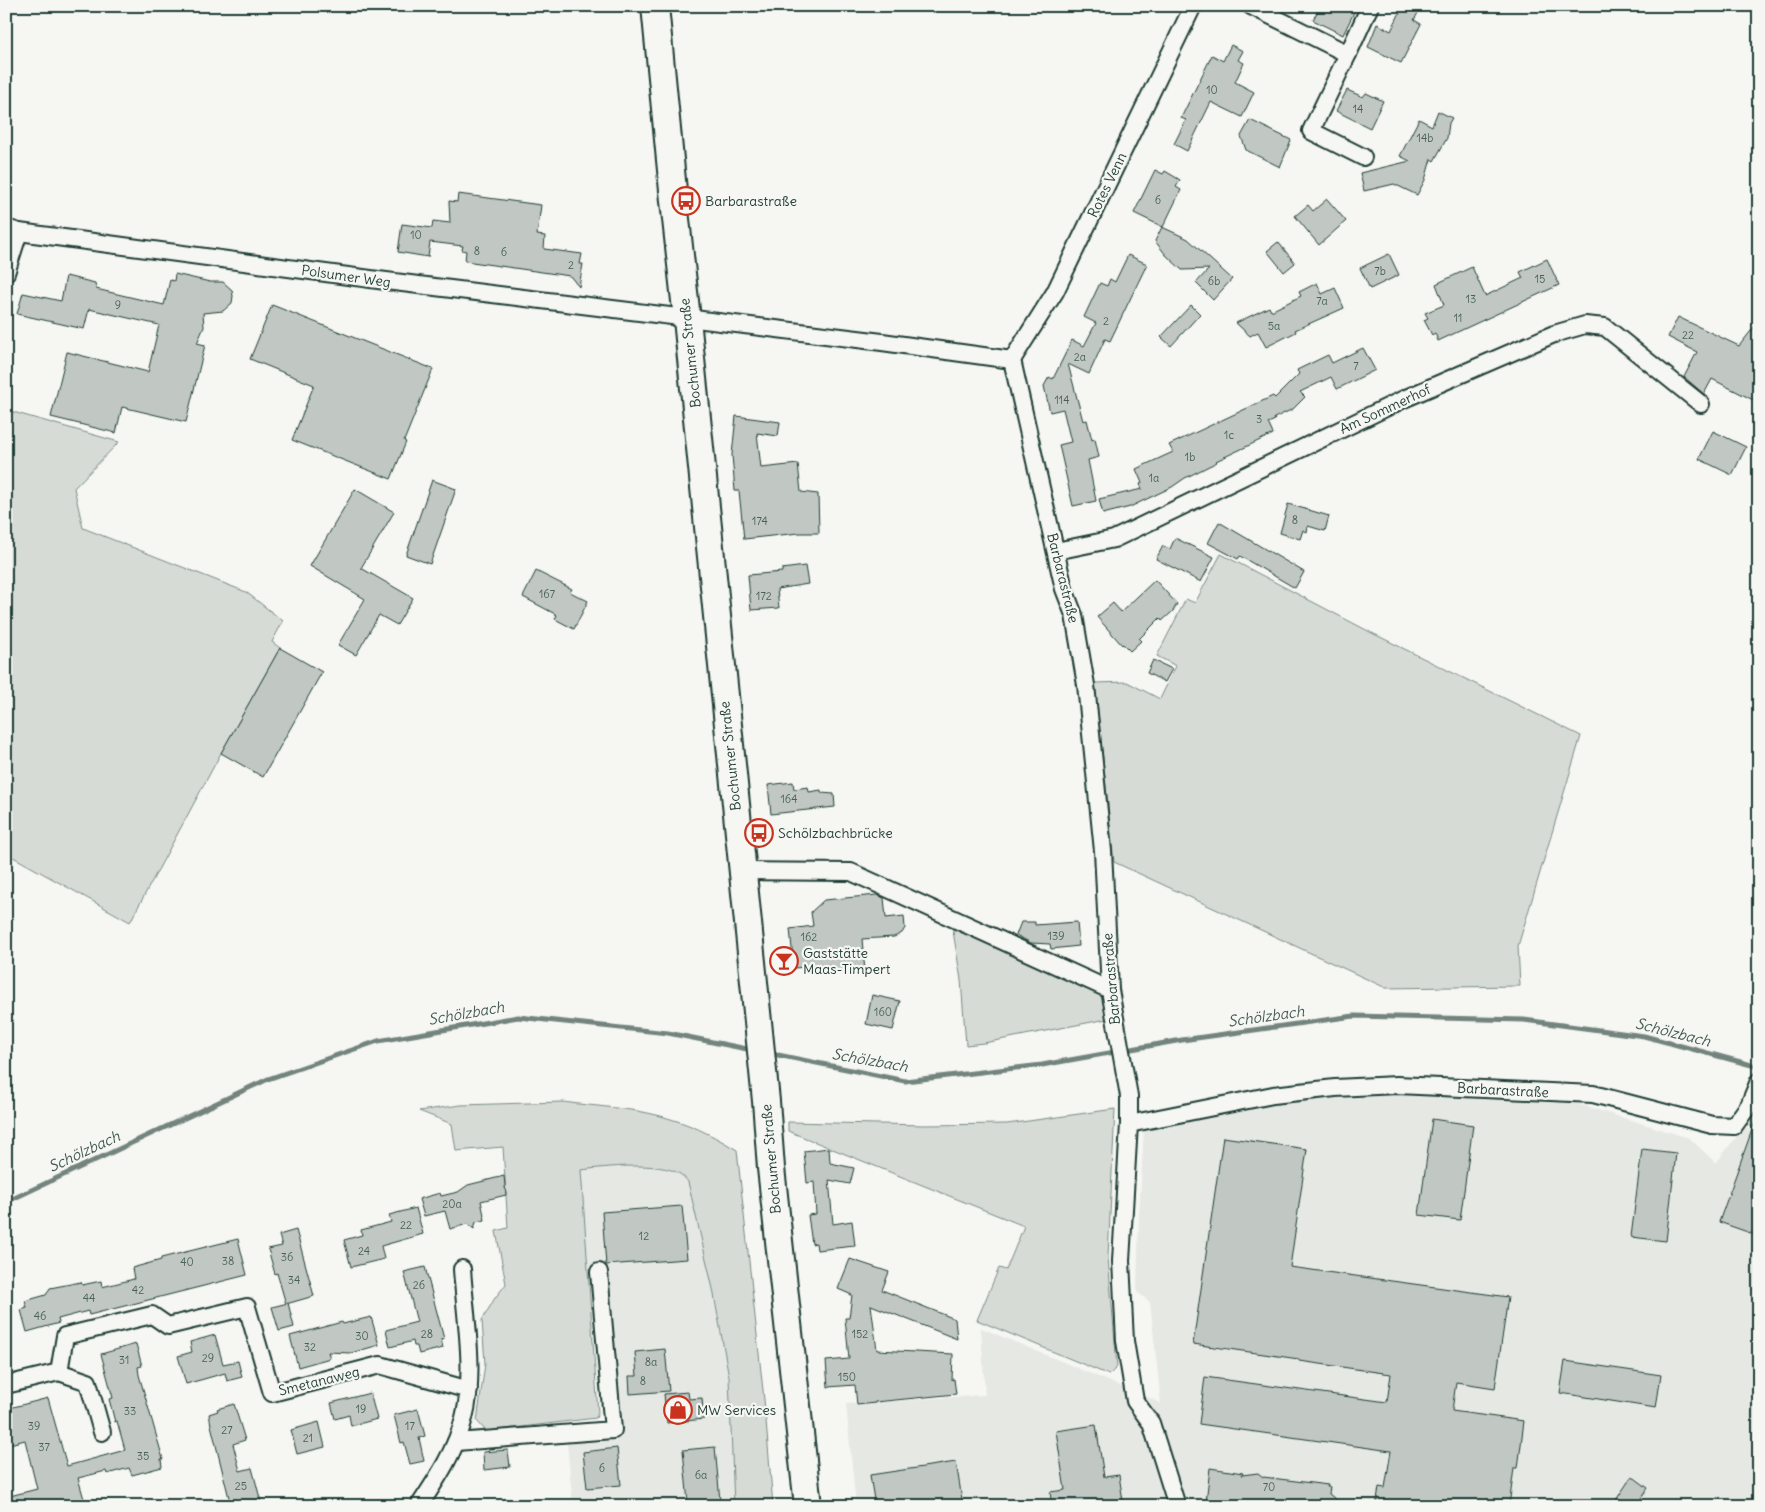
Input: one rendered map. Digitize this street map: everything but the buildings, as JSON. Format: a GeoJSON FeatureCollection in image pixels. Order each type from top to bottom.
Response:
{"type":"FeatureCollection","features":[{"type":"Feature","properties":{"kind":"main road","name":"Bochumer Straße"},"geometry":{"type":"LineString","coordinates":[[656,6],[766,1101],[772,1178],[808,1506]]}},
{"type":"Feature","properties":{"kind":"street","name":"Rotes Venn"},"geometry":{"type":"LineString","coordinates":[[1012,360],[1055,292],[1194,6]]}},
{"type":"Feature","properties":{"kind":"street"},"geometry":{"type":"LineString","coordinates":[[1252,6],[1348,54]]}},
{"type":"Feature","properties":{"kind":"street"},"geometry":{"type":"LineString","coordinates":[[1363,157],[1311,131],[1370,6]]}},
{"type":"Feature","properties":{"kind":"street","name":"Polsumer Weg"},"geometry":{"type":"LineString","coordinates":[[13,230],[378,280],[687,319]]}},
{"type":"Feature","properties":{"kind":"street"},"geometry":{"type":"LineString","coordinates":[[6,274],[13,230]]}},
{"type":"Feature","properties":{"kind":"street"},"geometry":{"type":"LineString","coordinates":[[687,319],[882,342],[1012,360]]}},
{"type":"Feature","properties":{"kind":"street","name":"Am Sommerhof"},"geometry":{"type":"LineString","coordinates":[[1056,551],[1114,539],[1406,398],[1554,334],[1585,325],[1605,327],[1701,404]]}},
{"type":"Feature","properties":{"kind":"street","name":"Barbarastraße"},"geometry":{"type":"LineString","coordinates":[[1012,360],[1064,589],[1074,615],[1086,685],[1103,851],[1110,990],[1129,1096],[1121,1261],[1125,1341],[1135,1401],[1150,1422],[1177,1506]]}},
{"type":"Feature","properties":{"kind":"street"},"geometry":{"type":"LineString","coordinates":[[742,871],[851,872],[1110,990]]}},
{"type":"Feature","properties":{"kind":"street","name":"Barbarastraße"},"geometry":{"type":"LineString","coordinates":[[1129,1124],[1272,1095],[1335,1088],[1397,1085],[1593,1094],[1712,1125],[1734,1126],[1757,1085]]}},
{"type":"Feature","properties":{"kind":"street"},"geometry":{"type":"LineString","coordinates":[[419,1506],[438,1477],[456,1442],[464,1418],[469,1390],[469,1358],[462,1269]]}},
{"type":"Feature","properties":{"kind":"street"},"geometry":{"type":"LineString","coordinates":[[456,1442],[613,1430],[599,1272]]}},
{"type":"Feature","properties":{"kind":"street","name":"Smetanaweg"},"geometry":{"type":"LineString","coordinates":[[59,1372],[64,1336],[152,1315],[168,1326],[247,1307],[272,1394],[380,1366],[469,1390]]}},
{"type":"Feature","properties":{"kind":"street"},"geometry":{"type":"LineString","coordinates":[[6,1386],[59,1372],[88,1382],[102,1432]]}},
{"type":"Feature","properties":{"kind":"shaded area"},"geometry":{"type":"Polygon","coordinates":[[[6,410],[119,442],[74,488],[83,528],[246,592],[283,621],[272,642],[280,648],[130,922],[6,853],[6,410]]]}},
{"type":"Feature","properties":{"kind":"shaded area"},"geometry":{"type":"Polygon","coordinates":[[[1221,554],[1372,633],[1581,736],[1518,946],[1520,986],[1386,988],[1114,862],[1095,683],[1127,682],[1160,699],[1176,666],[1157,656],[1186,599],[1195,603],[1221,554]]]}},
{"type":"Feature","properties":{"kind":"shaded area"},"geometry":{"type":"Polygon","coordinates":[[[952,925],[1102,994],[1107,1019],[966,1045],[961,980],[952,925]]]}},
{"type":"Feature","properties":{"kind":"shaded area"},"geometry":{"type":"Polygon","coordinates":[[[1399,1091],[1572,1102],[1689,1138],[1716,1163],[1744,1127],[1759,1133],[1759,1506],[856,1506],[846,1404],[985,1395],[981,1328],[1161,1403],[1150,1302],[1137,1292],[1144,1128],[1275,1102],[1399,1091]]]}},
{"type":"Feature","properties":{"kind":"shaded area"},"geometry":{"type":"Polygon","coordinates":[[[563,1102],[633,1110],[661,1116],[699,1129],[737,1150],[765,1409],[773,1506],[734,1506],[729,1377],[713,1289],[688,1182],[680,1174],[671,1170],[659,1167],[632,1166],[581,1170],[598,1413],[596,1418],[488,1431],[477,1421],[485,1364],[482,1320],[506,1284],[496,1231],[508,1228],[503,1147],[456,1151],[452,1124],[419,1111],[461,1105],[563,1102]]]}},
{"type":"Feature","properties":{"kind":"shaded area"},"geometry":{"type":"Polygon","coordinates":[[[1115,1109],[1108,1257],[1117,1367],[1109,1375],[977,1320],[999,1268],[1006,1270],[1024,1226],[788,1131],[788,1122],[924,1125],[1007,1124],[1115,1109]]]}},
{"type":"Feature","properties":{"kind":"shaded area"},"geometry":{"type":"Polygon","coordinates":[[[1753,1110],[1759,1112],[1759,1129],[1747,1125],[1753,1110]]]}},
{"type":"Feature","properties":{"kind":"shaded area"},"geometry":{"type":"Polygon","coordinates":[[[618,1165],[658,1167],[679,1173],[688,1182],[713,1289],[729,1377],[734,1506],[573,1506],[567,1442],[620,1437],[605,1272],[588,1274],[581,1169],[618,1165]]]}},
{"type":"Feature","properties":{"kind":"waterway","name":"Schölzbach"},"geometry":{"type":"LineString","coordinates":[[768,1053],[905,1081],[1042,1065],[1182,1040],[1354,1016],[1524,1020],[1644,1036],[1759,1067]]}},
{"type":"Feature","properties":{"kind":"waterway","name":"Schölzbach"},"geometry":{"type":"LineString","coordinates":[[6,1202],[268,1079],[378,1041],[518,1017],[668,1033],[752,1050]]}},
{"type":"Feature","properties":{"kind":"place","name":"Barbarastraße"},"geometry":{"type":"Point","coordinates":[686,201]}},
{"type":"Feature","properties":{"kind":"place","name":"Schölzbachbrücke"},"geometry":{"type":"Point","coordinates":[759,833]}},
{"type":"Feature","properties":{"kind":"place","name":"Gaststätte Maas-Timpert"},"geometry":{"type":"Point","coordinates":[784,961]}},
{"type":"Feature","properties":{"kind":"place","name":"MW Services"},"geometry":{"type":"Point","coordinates":[678,1410]}}]}
